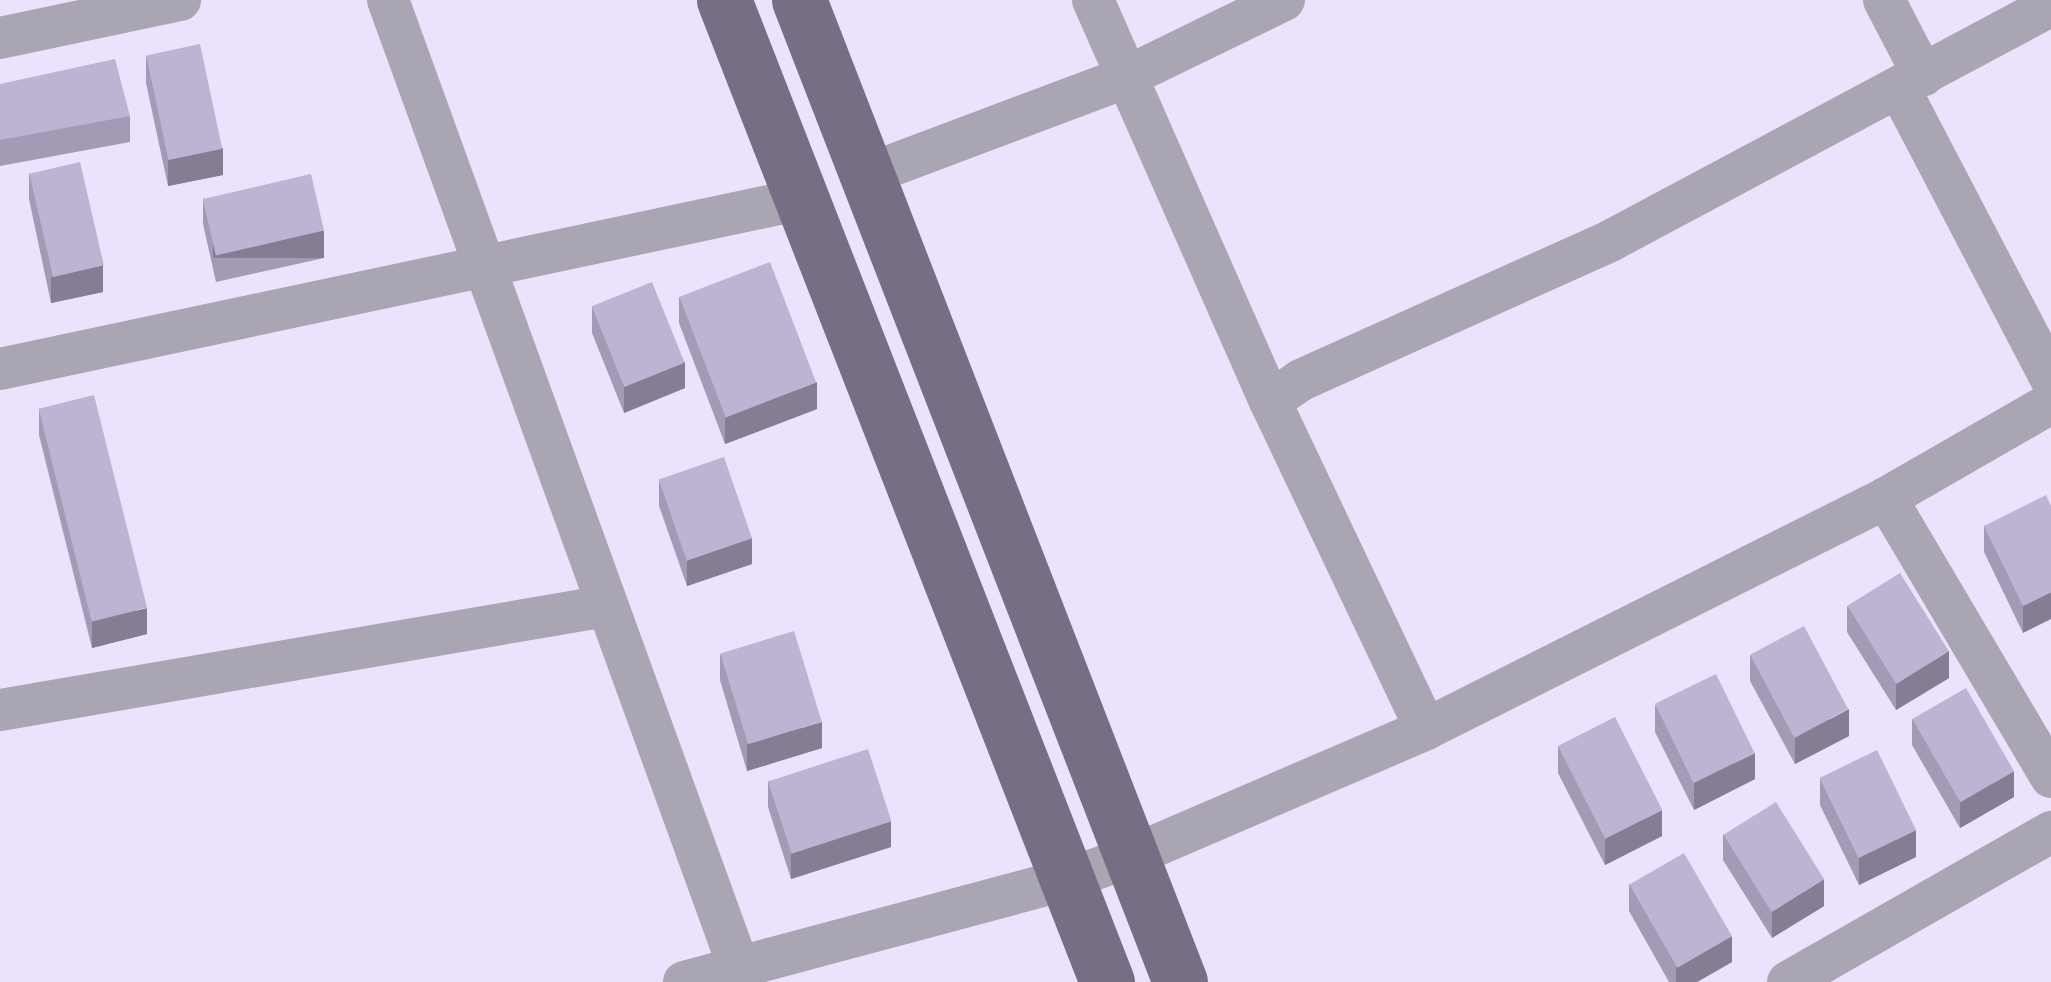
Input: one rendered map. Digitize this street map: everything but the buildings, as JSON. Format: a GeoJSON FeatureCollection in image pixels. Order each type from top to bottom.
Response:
{"type":"FeatureCollection","features":[{"type":"Feature","properties":{"kind":"main road"},"geometry":{"type":"LineString","coordinates":[[724,0],[1107,982]]}},
{"type":"Feature","properties":{"kind":"main road"},"geometry":{"type":"LineString","coordinates":[[798,0],[1134,855],[1180,982]]}},
{"type":"Feature","properties":{"kind":"street"},"geometry":{"type":"LineString","coordinates":[[0,38],[55,13],[180,0]]}},
{"type":"Feature","properties":{"kind":"street"},"geometry":{"type":"LineString","coordinates":[[388,0],[740,972]]}},
{"type":"Feature","properties":{"kind":"street"},"geometry":{"type":"LineString","coordinates":[[1094,0],[1124,78],[1270,402],[1426,729]]}},
{"type":"Feature","properties":{"kind":"street"},"geometry":{"type":"LineString","coordinates":[[869,174],[1124,78],[1284,0]]}},
{"type":"Feature","properties":{"kind":"street"},"geometry":{"type":"LineString","coordinates":[[1884,0],[1911,82],[2051,379]]}},
{"type":"Feature","properties":{"kind":"street"},"geometry":{"type":"LineString","coordinates":[[1270,402],[1301,380],[1610,241],[2051,6]]}},
{"type":"Feature","properties":{"kind":"street"},"geometry":{"type":"LineString","coordinates":[[0,368],[802,200]]}},
{"type":"Feature","properties":{"kind":"street"},"geometry":{"type":"LineString","coordinates":[[684,982],[740,972],[1066,880],[1134,855],[1426,729],[1886,498],[2051,403]]}},
{"type":"Feature","properties":{"kind":"street"},"geometry":{"type":"LineString","coordinates":[[1886,498],[2051,777]]}},
{"type":"Feature","properties":{"kind":"street"},"geometry":{"type":"LineString","coordinates":[[0,710],[606,606]]}},
{"type":"Feature","properties":{"kind":"street"},"geometry":{"type":"LineString","coordinates":[[1788,982],[1830,972],[2051,832]]}}]}
